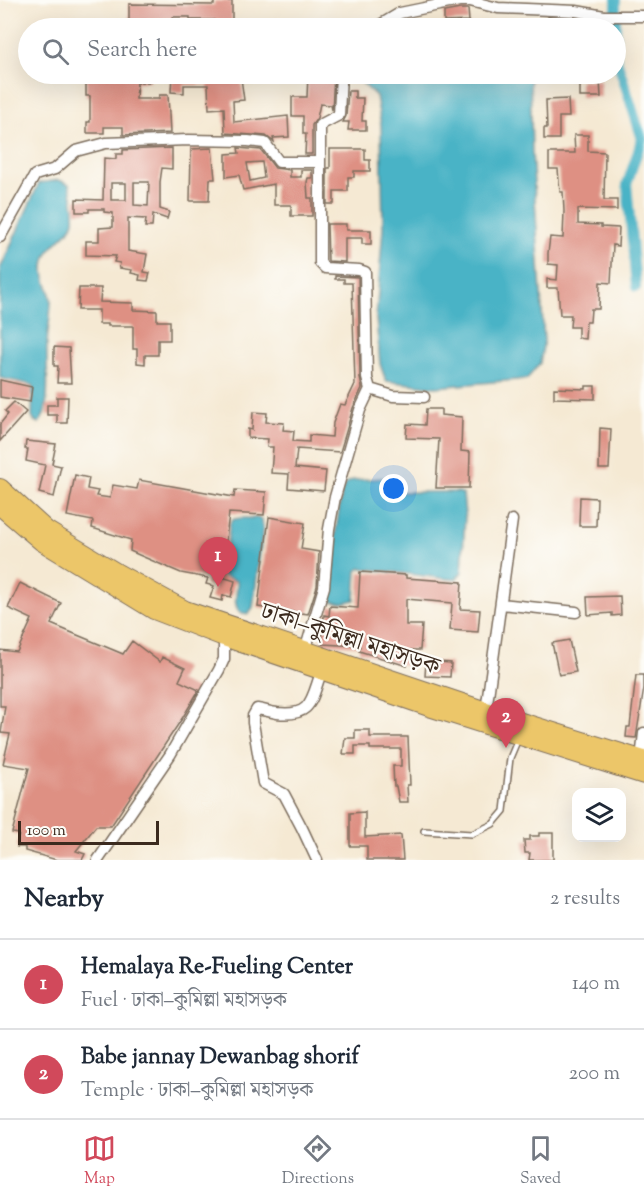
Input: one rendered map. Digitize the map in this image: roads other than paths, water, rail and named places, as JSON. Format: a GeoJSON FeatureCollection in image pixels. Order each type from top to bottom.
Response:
{"type":"FeatureCollection","features":[{"type":"Feature","properties":{"kind":"highway","name":"ঢাকা–কুমিল্লা মহাসড়ক"},"geometry":{"type":"LineString","coordinates":[[0,488],[46,530],[185,610],[643,765]]}},
{"type":"Feature","properties":{"kind":"highway","name":"ঢাকা–কুমিল্লা মহাসড়ক"},"geometry":{"type":"LineString","coordinates":[[0,506],[41,541],[154,610],[224,637],[432,708],[520,735],[643,765]]}},
{"type":"Feature","properties":{"kind":"street"},"geometry":{"type":"LineString","coordinates":[[392,18],[400,13],[459,1],[487,3],[498,8],[576,11],[604,15],[644,15]]}},
{"type":"Feature","properties":{"kind":"street"},"geometry":{"type":"LineString","coordinates":[[305,651],[324,587],[333,505],[360,410],[370,389],[367,378],[365,272],[325,268],[320,263],[320,125],[339,115],[341,84]]}},
{"type":"Feature","properties":{"kind":"street"},"geometry":{"type":"LineString","coordinates":[[0,237],[35,175],[55,169],[76,151],[90,146],[116,142],[248,141],[265,143],[279,162],[320,162]]}},
{"type":"Feature","properties":{"kind":"street"},"geometry":{"type":"LineString","coordinates":[[370,389],[393,396],[424,397]]}},
{"type":"Feature","properties":{"kind":"street"},"geometry":{"type":"LineString","coordinates":[[486,711],[512,520]]}},
{"type":"Feature","properties":{"kind":"street"},"geometry":{"type":"LineString","coordinates":[[501,604],[576,612]]}},
{"type":"Feature","properties":{"kind":"street"},"geometry":{"type":"LineString","coordinates":[[98,860],[170,755],[219,670],[224,659],[224,637]]}},
{"type":"Feature","properties":{"kind":"street"},"geometry":{"type":"LineString","coordinates":[[316,860],[284,794],[263,783],[253,716],[258,709],[298,714],[305,710],[322,670]]}},
{"type":"Feature","properties":{"kind":"street"},"geometry":{"type":"LineString","coordinates":[[643,765],[644,733]]}},
{"type":"Feature","properties":{"kind":"lane"},"geometry":{"type":"LineString","coordinates":[[424,831],[472,834],[493,824],[504,811],[510,758],[520,735]]}},
{"type":"Feature","properties":{"kind":"water"},"geometry":{"type":"Polygon","coordinates":[[[363,84],[530,84],[532,152],[544,341],[540,363],[527,379],[436,387],[386,381],[380,364],[376,318],[383,228],[381,125],[376,96],[363,84]]]}},
{"type":"Feature","properties":{"kind":"water"},"geometry":{"type":"Polygon","coordinates":[[[59,180],[69,184],[74,221],[68,231],[52,247],[45,261],[44,274],[51,297],[51,307],[47,341],[46,408],[39,423],[32,417],[33,385],[0,378],[0,269],[39,183],[59,180]]]}},
{"type":"Feature","properties":{"kind":"water"},"geometry":{"type":"Polygon","coordinates":[[[386,478],[393,481],[399,492],[459,492],[463,494],[465,515],[462,572],[456,579],[449,579],[361,568],[357,571],[355,600],[343,603],[329,601],[333,549],[342,491],[346,483],[353,480],[386,478]]]}},
{"type":"Feature","properties":{"kind":"water"},"geometry":{"type":"Polygon","coordinates":[[[258,518],[262,520],[263,528],[253,608],[247,614],[239,612],[237,608],[237,581],[223,574],[230,523],[234,519],[258,518]]]}},
{"type":"Feature","properties":{"kind":"waterway"},"geometry":{"type":"LineString","coordinates":[[616,0],[616,18]]}},
{"type":"Feature","properties":{"kind":"waterway"},"geometry":{"type":"LineString","coordinates":[[625,84],[642,139],[627,184],[636,287]]}},
{"type":"Feature","properties":{"kind":"place","name":"Hemalaya Re-Fueling Center"},"geometry":{"type":"Point","coordinates":[218,587]}},
{"type":"Feature","properties":{"kind":"place","name":"Babe jannay Dewanbag shorif"},"geometry":{"type":"Point","coordinates":[506,748]}}]}
